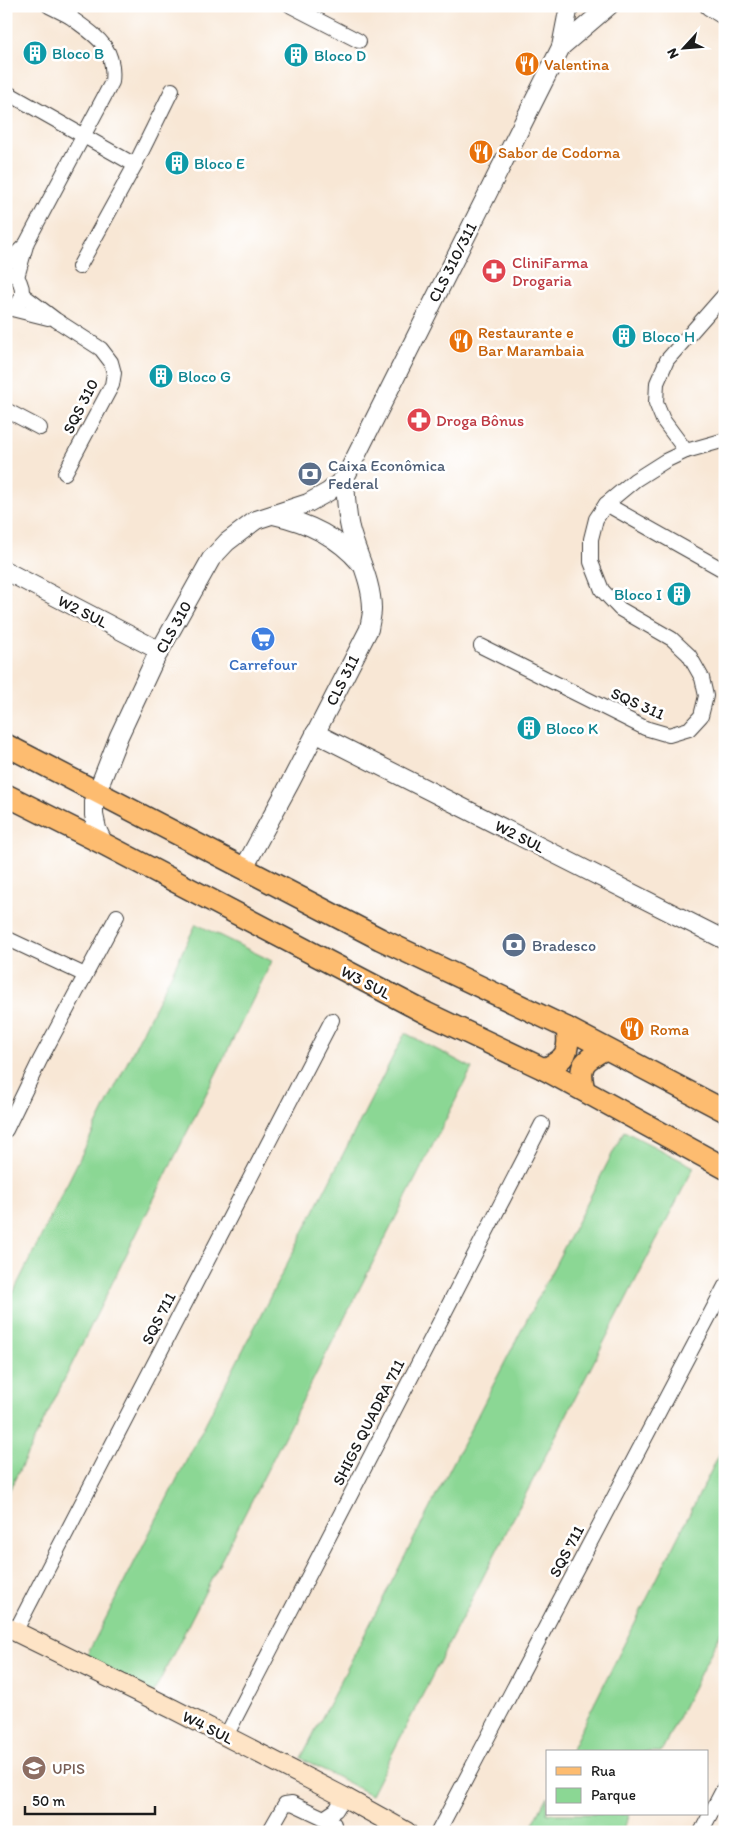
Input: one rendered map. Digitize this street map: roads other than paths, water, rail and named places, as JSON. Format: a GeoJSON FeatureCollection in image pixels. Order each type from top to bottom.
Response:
{"type":"FeatureCollection","features":[{"type":"Feature","properties":{"kind":"main road"},"geometry":{"type":"LineString","coordinates":[[6,745],[380,939],[567,1028],[725,1111]]}},
{"type":"Feature","properties":{"kind":"main road","name":"W3 SUL"},"geometry":{"type":"LineString","coordinates":[[6,796],[104,844],[426,1013],[584,1090],[725,1168]]}},
{"type":"Feature","properties":{"kind":"main road"},"geometry":{"type":"LineString","coordinates":[[544,1070],[557,1064],[565,1056],[569,1044],[567,1028]]}},
{"type":"Feature","properties":{"kind":"main road"},"geometry":{"type":"LineString","coordinates":[[584,1090],[580,1075],[584,1063],[605,1049]]}},
{"type":"Feature","properties":{"kind":"main road","name":"W4 SUL"},"geometry":{"type":"LineString","coordinates":[[11,1630],[226,1736],[407,1832]]}},
{"type":"Feature","properties":{"kind":"street"},"geometry":{"type":"LineString","coordinates":[[22,295],[21,282],[12,274],[112,82],[113,67],[110,53],[98,38],[71,11],[49,6]]}},
{"type":"Feature","properties":{"kind":"street"},"geometry":{"type":"LineString","coordinates":[[291,6],[358,41]]}},
{"type":"Feature","properties":{"kind":"street","name":"CLS 310/311"},"geometry":{"type":"LineString","coordinates":[[345,478],[561,47],[569,6]]}},
{"type":"Feature","properties":{"kind":"street","name":"CLS 310/311"},"geometry":{"type":"LineString","coordinates":[[561,47],[609,6]]}},
{"type":"Feature","properties":{"kind":"street"},"geometry":{"type":"LineString","coordinates":[[709,6],[725,16]]}},
{"type":"Feature","properties":{"kind":"street"},"geometry":{"type":"LineString","coordinates":[[79,267],[135,164],[172,90]]}},
{"type":"Feature","properties":{"kind":"street"},"geometry":{"type":"LineString","coordinates":[[6,92],[135,164]]}},
{"type":"Feature","properties":{"kind":"street"},"geometry":{"type":"LineString","coordinates":[[6,264],[27,242]]}},
{"type":"Feature","properties":{"kind":"street"},"geometry":{"type":"LineString","coordinates":[[686,451],[663,420],[656,403],[657,383],[667,360],[725,294]]}},
{"type":"Feature","properties":{"kind":"street","name":"SQS 310"},"geometry":{"type":"LineString","coordinates":[[9,310],[19,303],[22,295],[56,320],[101,348],[111,362],[114,373],[112,385],[65,473]]}},
{"type":"Feature","properties":{"kind":"street","name":"SQS 310"},"geometry":{"type":"LineString","coordinates":[[9,310],[56,320]]}},
{"type":"Feature","properties":{"kind":"street","name":"SQS 310"},"geometry":{"type":"LineString","coordinates":[[6,410],[40,428]]}},
{"type":"Feature","properties":{"kind":"street","name":"SQS 311"},"geometry":{"type":"LineString","coordinates":[[481,646],[645,728],[669,735],[689,729],[701,716],[706,696],[702,678],[688,655],[672,639],[620,609],[602,590],[591,562],[591,539],[596,520],[606,504],[635,480],[665,461],[686,451],[725,440]]}},
{"type":"Feature","properties":{"kind":"street","name":"CLS 310"},"geometry":{"type":"LineString","coordinates":[[104,844],[97,829],[94,815],[94,802],[97,792],[120,736],[160,650],[211,559],[227,542],[256,520],[308,503],[328,492],[345,478]]}},
{"type":"Feature","properties":{"kind":"street","name":"CLS 311"},"geometry":{"type":"LineString","coordinates":[[244,868],[369,629],[372,609],[365,569],[351,530],[346,506],[345,478]]}},
{"type":"Feature","properties":{"kind":"street"},"geometry":{"type":"LineString","coordinates":[[606,504],[725,571]]}},
{"type":"Feature","properties":{"kind":"street"},"geometry":{"type":"LineString","coordinates":[[272,514],[292,519],[327,535],[343,546],[365,569]]}},
{"type":"Feature","properties":{"kind":"street","name":"W2 SUL"},"geometry":{"type":"LineString","coordinates":[[6,571],[160,650]]}},
{"type":"Feature","properties":{"kind":"street","name":"W2 SUL"},"geometry":{"type":"LineString","coordinates":[[315,733],[725,940]]}},
{"type":"Feature","properties":{"kind":"street"},"geometry":{"type":"LineString","coordinates":[[7,1129],[40,1060],[117,916]]}},
{"type":"Feature","properties":{"kind":"street"},"geometry":{"type":"LineString","coordinates":[[6,938],[85,975]]}},
{"type":"Feature","properties":{"kind":"street","name":"SQS 711"},"geometry":{"type":"LineString","coordinates":[[11,1630],[332,1020]]}},
{"type":"Feature","properties":{"kind":"street","name":"SHIGS QUADRA 711"},"geometry":{"type":"LineString","coordinates":[[226,1736],[542,1124]]}},
{"type":"Feature","properties":{"kind":"street","name":"SQS 711"},"geometry":{"type":"LineString","coordinates":[[438,1832],[725,1286]]}},
{"type":"Feature","properties":{"kind":"street"},"geometry":{"type":"LineString","coordinates":[[701,1832],[725,1786]]}},
{"type":"Feature","properties":{"kind":"street"},"geometry":{"type":"LineString","coordinates":[[324,1818],[336,1810],[344,1797]]}},
{"type":"Feature","properties":{"kind":"street"},"geometry":{"type":"LineString","coordinates":[[270,1832],[284,1804],[292,1803],[334,1824],[335,1832]]}},
{"type":"Feature","properties":{"kind":"place","name":"Bloco B"},"geometry":{"type":"Point","coordinates":[35,53]}},
{"type":"Feature","properties":{"kind":"place","name":"Bloco D"},"geometry":{"type":"Point","coordinates":[296,55]}},
{"type":"Feature","properties":{"kind":"place","name":"Valentina"},"geometry":{"type":"Point","coordinates":[527,64]}},
{"type":"Feature","properties":{"kind":"place","name":"Sabor de Codorna"},"geometry":{"type":"Point","coordinates":[481,152]}},
{"type":"Feature","properties":{"kind":"place","name":"Bloco E"},"geometry":{"type":"Point","coordinates":[177,163]}},
{"type":"Feature","properties":{"kind":"place","name":"CliniFarma Drogaria"},"geometry":{"type":"Point","coordinates":[494,271]}},
{"type":"Feature","properties":{"kind":"place","name":"Bloco H"},"geometry":{"type":"Point","coordinates":[624,336]}},
{"type":"Feature","properties":{"kind":"place","name":"Restaurante e Bar Marambaia"},"geometry":{"type":"Point","coordinates":[461,341]}},
{"type":"Feature","properties":{"kind":"place","name":"Bloco G"},"geometry":{"type":"Point","coordinates":[161,376]}},
{"type":"Feature","properties":{"kind":"place","name":"Droga Bônus"},"geometry":{"type":"Point","coordinates":[419,420]}},
{"type":"Feature","properties":{"kind":"place","name":"Caixa Econômica Federal"},"geometry":{"type":"Point","coordinates":[310,474]}},
{"type":"Feature","properties":{"kind":"place","name":"Bloco I"},"geometry":{"type":"Point","coordinates":[679,594]}},
{"type":"Feature","properties":{"kind":"place","name":"Carrefour"},"geometry":{"type":"Point","coordinates":[263,639]}},
{"type":"Feature","properties":{"kind":"place","name":"Bloco K"},"geometry":{"type":"Point","coordinates":[529,728]}},
{"type":"Feature","properties":{"kind":"place","name":"Bradesco"},"geometry":{"type":"Point","coordinates":[514,945]}},
{"type":"Feature","properties":{"kind":"place","name":"Roma"},"geometry":{"type":"Point","coordinates":[632,1029]}},
{"type":"Feature","properties":{"kind":"place","name":"UPIS"},"geometry":{"type":"Point","coordinates":[34,1768]}}]}
